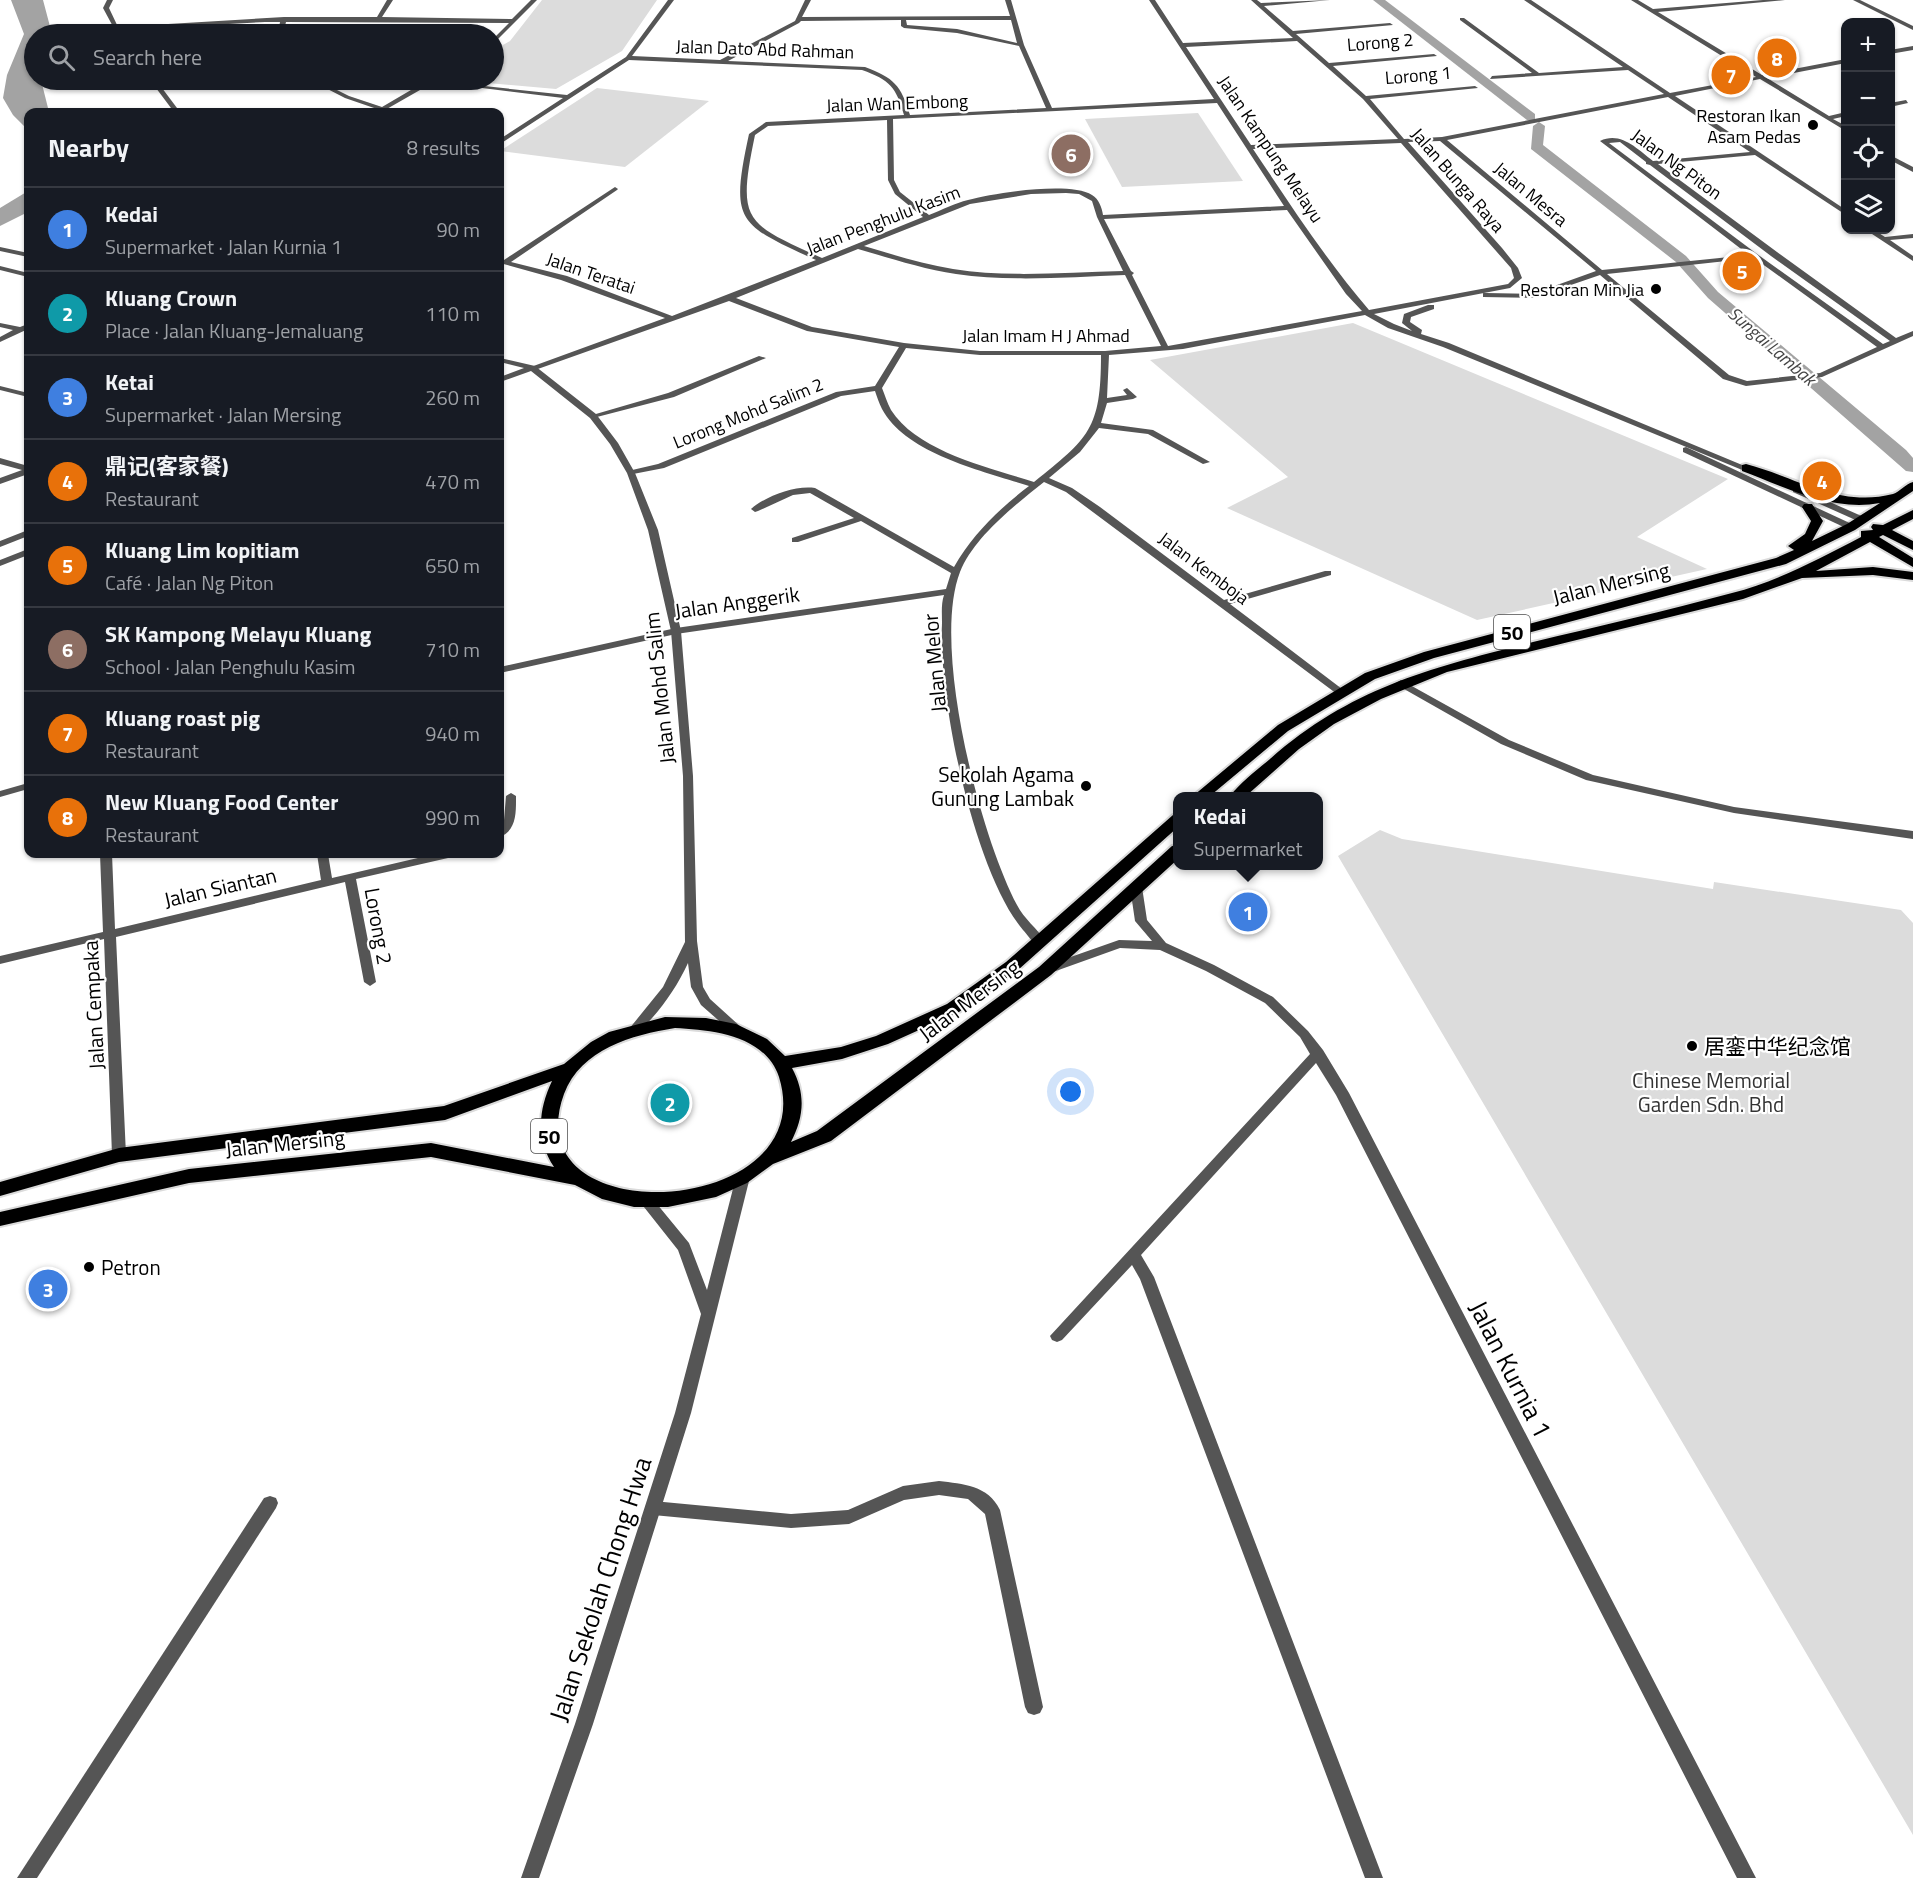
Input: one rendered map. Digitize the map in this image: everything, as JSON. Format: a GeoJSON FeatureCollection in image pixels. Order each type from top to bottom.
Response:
{"type":"FeatureCollection","features":[{"type":"Feature","properties":{"kind":"highway"},"geometry":{"type":"LineString","coordinates":[[1746,468],[1837,501],[1873,502],[1899,494]]}},
{"type":"Feature","properties":{"kind":"highway","name":"Jalan Mersing"},"geometry":{"type":"LineString","coordinates":[[1206,792],[1283,728],[1370,676],[1429,655],[1751,569],[1808,550],[1857,523],[1913,486]]}},
{"type":"Feature","properties":{"kind":"highway"},"geometry":{"type":"LineString","coordinates":[[1751,569],[1771,556],[1804,542],[1815,531],[1817,520],[1808,507]]}},
{"type":"Feature","properties":{"kind":"highway","name":"Jalan Mersing"},"geometry":{"type":"LineString","coordinates":[[1243,792],[1314,731],[1370,698],[1401,684],[1442,669],[1738,596],[1793,578],[1913,514]]}},
{"type":"Feature","properties":{"kind":"highway"},"geometry":{"type":"LineString","coordinates":[[1857,523],[1913,546]]}},
{"type":"Feature","properties":{"kind":"highway"},"geometry":{"type":"LineString","coordinates":[[1878,533],[1913,563]]}},
{"type":"Feature","properties":{"kind":"highway"},"geometry":{"type":"LineString","coordinates":[[1793,578],[1848,570],[1884,569],[1913,576]]}},
{"type":"Feature","properties":{"kind":"highway","name":"Jalan Mersing"},"geometry":{"type":"LineString","coordinates":[[782,1063],[842,1053],[882,1040],[953,1008],[1012,966],[1173,822]]}},
{"type":"Feature","properties":{"kind":"highway","name":"Jalan Mersing"},"geometry":{"type":"LineString","coordinates":[[768,1159],[824,1136],[1045,971],[1173,854]]}},
{"type":"Feature","properties":{"kind":"highway","name":"50"},"geometry":{"type":"LineString","coordinates":[[675,1022],[708,1023],[738,1031],[764,1044],[782,1063],[794,1088],[794,1116],[782,1144],[768,1159],[726,1188],[688,1199],[647,1202],[609,1194],[577,1178],[556,1155],[549,1136],[550,1116],[557,1090],[570,1068],[598,1045],[635,1029],[675,1022]]}},
{"type":"Feature","properties":{"kind":"highway","name":"Jalan Mersing"},"geometry":{"type":"LineString","coordinates":[[0,1189],[119,1155],[445,1113],[570,1068]]}},
{"type":"Feature","properties":{"kind":"highway","name":"Jalan Mersing"},"geometry":{"type":"LineString","coordinates":[[0,1220],[189,1176],[432,1150],[577,1178]]}},
{"type":"Feature","properties":{"kind":"street"},"geometry":{"type":"LineString","coordinates":[[110,0],[106,8],[113,24]]}},
{"type":"Feature","properties":{"kind":"street"},"geometry":{"type":"LineString","coordinates":[[379,18],[390,0]]}},
{"type":"Feature","properties":{"kind":"street"},"geometry":{"type":"LineString","coordinates":[[504,31],[534,0]]}},
{"type":"Feature","properties":{"kind":"street"},"geometry":{"type":"LineString","coordinates":[[504,139],[628,58],[671,0]]}},
{"type":"Feature","properties":{"kind":"street"},"geometry":{"type":"LineString","coordinates":[[801,19],[808,0]]}},
{"type":"Feature","properties":{"kind":"street"},"geometry":{"type":"LineString","coordinates":[[1008,0],[1021,45],[1050,110]]}},
{"type":"Feature","properties":{"kind":"street","name":"Jalan Kampung Melayu"},"geometry":{"type":"LineString","coordinates":[[1152,0],[1289,208],[1349,292],[1367,313]]}},
{"type":"Feature","properties":{"kind":"street"},"geometry":{"type":"LineString","coordinates":[[1257,2],[1327,0]]}},
{"type":"Feature","properties":{"kind":"street"},"geometry":{"type":"LineString","coordinates":[[1527,0],[1841,210]]}},
{"type":"Feature","properties":{"kind":"street"},"geometry":{"type":"LineString","coordinates":[[1635,0],[1841,126]]}},
{"type":"Feature","properties":{"kind":"street"},"geometry":{"type":"LineString","coordinates":[[1652,10],[1782,0]]}},
{"type":"Feature","properties":{"kind":"street"},"geometry":{"type":"LineString","coordinates":[[1856,0],[1913,28]]}},
{"type":"Feature","properties":{"kind":"street","name":"Jalan Bunga Raya"},"geometry":{"type":"LineString","coordinates":[[1257,2],[1365,98],[1405,140],[1514,268],[1518,278],[1510,286]]}},
{"type":"Feature","properties":{"kind":"street"},"geometry":{"type":"LineString","coordinates":[[220,24],[284,19],[379,18],[514,21]]}},
{"type":"Feature","properties":{"kind":"street"},"geometry":{"type":"LineString","coordinates":[[903,18],[904,26],[957,31],[1021,45]]}},
{"type":"Feature","properties":{"kind":"street"},"geometry":{"type":"LineString","coordinates":[[718,63],[801,19],[1014,18]]}},
{"type":"Feature","properties":{"kind":"street"},"geometry":{"type":"LineString","coordinates":[[283,24],[284,19]]}},
{"type":"Feature","properties":{"kind":"street"},"geometry":{"type":"LineString","coordinates":[[1462,19],[1538,75]]}},
{"type":"Feature","properties":{"kind":"street"},"geometry":{"type":"LineString","coordinates":[[1182,45],[1390,26]]}},
{"type":"Feature","properties":{"kind":"street"},"geometry":{"type":"LineString","coordinates":[[1895,51],[1913,48]]}},
{"type":"Feature","properties":{"kind":"street","name":"Lorong 2"},"geometry":{"type":"LineString","coordinates":[[1329,65],[1434,56]]}},
{"type":"Feature","properties":{"kind":"street","name":"Jalan Dato Abd Rahman"},"geometry":{"type":"LineString","coordinates":[[628,58],[862,68],[889,77],[899,86],[908,118]]}},
{"type":"Feature","properties":{"kind":"street"},"geometry":{"type":"LineString","coordinates":[[1249,147],[1442,139],[1841,62]]}},
{"type":"Feature","properties":{"kind":"street"},"geometry":{"type":"LineString","coordinates":[[1492,78],[1630,68]]}},
{"type":"Feature","properties":{"kind":"street","name":"Lorong 1"},"geometry":{"type":"LineString","coordinates":[[1365,98],[1475,88]]}},
{"type":"Feature","properties":{"kind":"street"},"geometry":{"type":"LineString","coordinates":[[504,89],[568,97]]}},
{"type":"Feature","properties":{"kind":"street"},"geometry":{"type":"LineString","coordinates":[[160,90],[174,108]]}},
{"type":"Feature","properties":{"kind":"street"},"geometry":{"type":"LineString","coordinates":[[332,90],[373,108]]}},
{"type":"Feature","properties":{"kind":"street"},"geometry":{"type":"LineString","coordinates":[[385,108],[415,90]]}},
{"type":"Feature","properties":{"kind":"street","name":"Jalan Wan Embong"},"geometry":{"type":"LineString","coordinates":[[821,260],[767,235],[751,224],[744,211],[743,175],[752,134],[760,127],[774,123],[1219,101]]}},
{"type":"Feature","properties":{"kind":"street"},"geometry":{"type":"LineString","coordinates":[[1895,104],[1906,102]]}},
{"type":"Feature","properties":{"kind":"street"},"geometry":{"type":"LineString","coordinates":[[1827,117],[1841,115]]}},
{"type":"Feature","properties":{"kind":"street"},"geometry":{"type":"LineString","coordinates":[[890,119],[891,180],[897,193],[927,217]]}},
{"type":"Feature","properties":{"kind":"street","name":"Jalan Mesra"},"geometry":{"type":"LineString","coordinates":[[1442,139],[1726,377],[1746,384],[1810,377],[1913,333]]}},
{"type":"Feature","properties":{"kind":"street","name":"Jalan Ng Piton"},"geometry":{"type":"LineString","coordinates":[[1882,347],[1755,256],[1604,141],[1621,140],[1773,254],[1896,341]]}},
{"type":"Feature","properties":{"kind":"street"},"geometry":{"type":"LineString","coordinates":[[1634,164],[1758,153]]}},
{"type":"Feature","properties":{"kind":"street"},"geometry":{"type":"LineString","coordinates":[[1895,160],[1913,170]]}},
{"type":"Feature","properties":{"kind":"street"},"geometry":{"type":"LineString","coordinates":[[504,260],[615,189]]}},
{"type":"Feature","properties":{"kind":"street","name":"Jalan Penghulu Kasim"},"geometry":{"type":"LineString","coordinates":[[504,378],[729,298],[927,217],[990,197],[1010,194],[1060,192],[1081,193],[1091,197],[1098,206],[1100,217],[1166,349]]}},
{"type":"Feature","properties":{"kind":"street"},"geometry":{"type":"LineString","coordinates":[[1100,217],[1289,208]]}},
{"type":"Feature","properties":{"kind":"street"},"geometry":{"type":"LineString","coordinates":[[1876,234],[1913,259]]}},
{"type":"Feature","properties":{"kind":"street"},"geometry":{"type":"LineString","coordinates":[[1884,239],[1913,236]]}},
{"type":"Feature","properties":{"kind":"street"},"geometry":{"type":"LineString","coordinates":[[856,246],[900,260],[966,273],[1020,276],[1130,273]]}},
{"type":"Feature","properties":{"kind":"street"},"geometry":{"type":"LineString","coordinates":[[0,249],[24,254]]}},
{"type":"Feature","properties":{"kind":"street"},"geometry":{"type":"LineString","coordinates":[[1486,295],[1533,296],[1601,272],[1773,254]]}},
{"type":"Feature","properties":{"kind":"street","name":"Jalan Teratai"},"geometry":{"type":"LineString","coordinates":[[504,262],[564,278],[672,318]]}},
{"type":"Feature","properties":{"kind":"street"},"geometry":{"type":"LineString","coordinates":[[0,268],[24,274]]}},
{"type":"Feature","properties":{"kind":"street"},"geometry":{"type":"LineString","coordinates":[[1510,286],[1486,295],[1426,308],[1407,316],[1406,323],[1413,329],[1446,345],[1746,468],[1857,523]]}},
{"type":"Feature","properties":{"kind":"street"},"geometry":{"type":"LineString","coordinates":[[1367,313],[1510,286]]}},
{"type":"Feature","properties":{"kind":"street","name":"Jalan Imam H J Ahmad"},"geometry":{"type":"LineString","coordinates":[[729,298],[810,328],[904,345],[980,353],[1105,353],[1166,349],[1367,313]]}},
{"type":"Feature","properties":{"kind":"street"},"geometry":{"type":"LineString","coordinates":[[1367,313],[1391,326],[1446,345]]}},
{"type":"Feature","properties":{"kind":"street"},"geometry":{"type":"LineString","coordinates":[[0,325],[24,329]]}},
{"type":"Feature","properties":{"kind":"street"},"geometry":{"type":"LineString","coordinates":[[0,340],[24,330]]}},
{"type":"Feature","properties":{"kind":"street"},"geometry":{"type":"LineString","coordinates":[[878,388],[904,345]]}},
{"type":"Feature","properties":{"kind":"street","name":"Jalan Melor"},"geometry":{"type":"LineString","coordinates":[[1039,941],[1012,907],[982,832],[954,707],[944,621],[947,592],[955,572],[986,527],[1039,482],[1068,461],[1096,425],[1102,401],[1105,353]]}},
{"type":"Feature","properties":{"kind":"street"},"geometry":{"type":"LineString","coordinates":[[593,416],[671,395],[762,358]]}},
{"type":"Feature","properties":{"kind":"street","name":"Jalan Mohd Salim"},"geometry":{"type":"LineString","coordinates":[[504,361],[532,368],[593,416],[614,443],[631,473],[653,530],[676,631],[688,777],[691,941],[697,987],[705,1002],[738,1031]]}},
{"type":"Feature","properties":{"kind":"street"},"geometry":{"type":"LineString","coordinates":[[0,388],[24,394]]}},
{"type":"Feature","properties":{"kind":"street","name":"Lorong Mohd Salim 2"},"geometry":{"type":"LineString","coordinates":[[631,473],[660,466],[839,394],[878,388]]}},
{"type":"Feature","properties":{"kind":"street","name":"Jalan Kemboja"},"geometry":{"type":"LineString","coordinates":[[878,388],[880,400],[897,424],[914,438],[945,454],[1069,490],[1341,692]]}},
{"type":"Feature","properties":{"kind":"street"},"geometry":{"type":"LineString","coordinates":[[1102,401],[1131,397],[1127,390]]}},
{"type":"Feature","properties":{"kind":"street"},"geometry":{"type":"LineString","coordinates":[[1096,425],[1150,432],[1206,462]]}},
{"type":"Feature","properties":{"kind":"street"},"geometry":{"type":"LineString","coordinates":[[1656,433],[1706,461],[1808,507],[1857,523]]}},
{"type":"Feature","properties":{"kind":"street"},"geometry":{"type":"LineString","coordinates":[[0,461],[24,469]]}},
{"type":"Feature","properties":{"kind":"street"},"geometry":{"type":"LineString","coordinates":[[0,481],[24,472]]}},
{"type":"Feature","properties":{"kind":"street"},"geometry":{"type":"LineString","coordinates":[[755,509],[801,489],[812,490],[955,572]]}},
{"type":"Feature","properties":{"kind":"street"},"geometry":{"type":"LineString","coordinates":[[795,540],[862,518]]}},
{"type":"Feature","properties":{"kind":"street"},"geometry":{"type":"LineString","coordinates":[[0,544],[24,535]]}},
{"type":"Feature","properties":{"kind":"street"},"geometry":{"type":"LineString","coordinates":[[0,563],[24,554]]}},
{"type":"Feature","properties":{"kind":"street"},"geometry":{"type":"LineString","coordinates":[[1224,603],[1328,573]]}},
{"type":"Feature","properties":{"kind":"street","name":"Jalan Anggerik"},"geometry":{"type":"LineString","coordinates":[[504,669],[676,631],[947,592]]}},
{"type":"Feature","properties":{"kind":"street"},"geometry":{"type":"LineString","coordinates":[[1401,684],[1505,741],[1590,777],[1734,810],[1913,835]]}},
{"type":"Feature","properties":{"kind":"street"},"geometry":{"type":"LineString","coordinates":[[0,794],[24,787]]}},
{"type":"Feature","properties":{"kind":"street"},"geometry":{"type":"LineString","coordinates":[[504,828],[510,820],[511,796]]}},
{"type":"Feature","properties":{"kind":"street","name":"Jalan Cempaka"},"geometry":{"type":"LineString","coordinates":[[106,858],[119,1155]]}},
{"type":"Feature","properties":{"kind":"street"},"geometry":{"type":"LineString","coordinates":[[323,858],[327,882]]}},
{"type":"Feature","properties":{"kind":"street","name":"Jalan Siantan"},"geometry":{"type":"LineString","coordinates":[[0,960],[431,858]]}},
{"type":"Feature","properties":{"kind":"street","name":"Lorong 2"},"geometry":{"type":"LineString","coordinates":[[351,877],[370,982]]}},
{"type":"Feature","properties":{"kind":"street"},"geometry":{"type":"LineString","coordinates":[[1136,887],[1142,921],[1162,946]]}},
{"type":"Feature","properties":{"kind":"street","name":"Jalan Mohd Salim"},"geometry":{"type":"LineString","coordinates":[[635,1029],[658,1006],[672,986],[691,941]]}},
{"type":"Feature","properties":{"kind":"street"},"geometry":{"type":"LineString","coordinates":[[1045,971],[1119,944],[1162,946]]}},
{"type":"Feature","properties":{"kind":"street","name":"Jalan Kurnia 1"},"geometry":{"type":"LineString","coordinates":[[1162,946],[1210,968],[1269,1000],[1304,1034],[1318,1053],[1348,1104],[1747,1878]]}},
{"type":"Feature","properties":{"kind":"street"},"geometry":{"type":"LineString","coordinates":[[1057,1336],[1318,1053]]}},
{"type":"Feature","properties":{"kind":"street","name":"Jalan Sekolah Chong Hwa"},"geometry":{"type":"LineString","coordinates":[[530,1878],[585,1724],[683,1413],[743,1177]]}},
{"type":"Feature","properties":{"kind":"street"},"geometry":{"type":"LineString","coordinates":[[647,1202],[684,1246],[708,1312]]}},
{"type":"Feature","properties":{"kind":"street"},"geometry":{"type":"LineString","coordinates":[[1133,1255],[1147,1276],[1374,1878]]}},
{"type":"Feature","properties":{"kind":"street"},"geometry":{"type":"LineString","coordinates":[[653,1508],[791,1521],[849,1516],[903,1493],[939,1488],[972,1492],[992,1510],[1034,1707]]}},
{"type":"Feature","properties":{"kind":"street"},"geometry":{"type":"LineString","coordinates":[[26,1878],[270,1503]]}},
{"type":"Feature","properties":{"kind":"green space"},"geometry":{"type":"Polygon","coordinates":[[[542,0],[657,0],[622,51],[556,89],[504,84],[504,44],[510,41],[542,0]]]}},
{"type":"Feature","properties":{"kind":"green space"},"geometry":{"type":"Polygon","coordinates":[[[597,88],[709,101],[625,167],[504,152],[504,148],[597,88]]]}},
{"type":"Feature","properties":{"kind":"green space"},"geometry":{"type":"Polygon","coordinates":[[[1198,113],[1243,181],[1122,187],[1085,119],[1198,113]]]}},
{"type":"Feature","properties":{"kind":"green space"},"geometry":{"type":"Polygon","coordinates":[[[1353,323],[1728,479],[1637,537],[1707,569],[1477,620],[1227,508],[1288,477],[1150,360],[1353,323]]]}},
{"type":"Feature","properties":{"kind":"green space","name":"Chinese Memorial Garden Sdn. Bhd"},"geometry":{"type":"Polygon","coordinates":[[[1380,830],[1402,839],[1713,889],[1714,882],[1901,910],[1913,923],[1913,1835],[1338,856],[1380,830]]]}},
{"type":"Feature","properties":{"kind":"shaded area"},"geometry":{"type":"Polygon","coordinates":[[[11,0],[43,0],[49,24],[24,24],[24,34],[11,0]]]}},
{"type":"Feature","properties":{"kind":"shaded area"},"geometry":{"type":"Polygon","coordinates":[[[24,34],[24,90],[44,90],[48,108],[24,108],[24,126],[13,115],[3,98],[7,75],[24,34]]]}},
{"type":"Feature","properties":{"kind":"shaded area"},"geometry":{"type":"Polygon","coordinates":[[[24,193],[24,214],[0,226],[0,208],[24,193]]]}},
{"type":"Feature","properties":{"kind":"waterway","name":"Sungai Lambak"},"geometry":{"type":"LineString","coordinates":[[1378,0],[1531,117]]}},
{"type":"Feature","properties":{"kind":"waterway","name":"Sungai Lambak"},"geometry":{"type":"LineString","coordinates":[[1539,126],[1536,146],[1681,259],[1713,295],[1900,454],[1912,467]]}},
{"type":"Feature","properties":{"kind":"place","name":"New Kluang Food Center"},"geometry":{"type":"Point","coordinates":[1777,58]}},
{"type":"Feature","properties":{"kind":"place","name":"Kluang roast pig"},"geometry":{"type":"Point","coordinates":[1731,75]}},
{"type":"Feature","properties":{"kind":"place","name":"Restoran Ikan Asam Pedas"},"geometry":{"type":"Point","coordinates":[1813,125]}},
{"type":"Feature","properties":{"kind":"place","name":"SK Kampong Melayu Kluang"},"geometry":{"type":"Point","coordinates":[1071,154]}},
{"type":"Feature","properties":{"kind":"place","name":"Kluang Lim kopitiam"},"geometry":{"type":"Point","coordinates":[1742,271]}},
{"type":"Feature","properties":{"kind":"place","name":"Restoran Min Jia"},"geometry":{"type":"Point","coordinates":[1656,289]}},
{"type":"Feature","properties":{"kind":"place","name":"鼎记(客家餐)"},"geometry":{"type":"Point","coordinates":[1822,481]}},
{"type":"Feature","properties":{"kind":"place","name":"Sekolah Agama Gunung Lambak"},"geometry":{"type":"Point","coordinates":[1086,786]}},
{"type":"Feature","properties":{"kind":"place","name":"Kedai"},"geometry":{"type":"Point","coordinates":[1248,912]}},
{"type":"Feature","properties":{"kind":"place","name":"居銮中华纪念馆"},"geometry":{"type":"Point","coordinates":[1692,1046]}},
{"type":"Feature","properties":{"kind":"place","name":"Kluang Crown"},"geometry":{"type":"Point","coordinates":[670,1103]}},
{"type":"Feature","properties":{"kind":"place","name":"Petron"},"geometry":{"type":"Point","coordinates":[89,1267]}},
{"type":"Feature","properties":{"kind":"place","name":"Ketai"},"geometry":{"type":"Point","coordinates":[48,1289]}}]}
